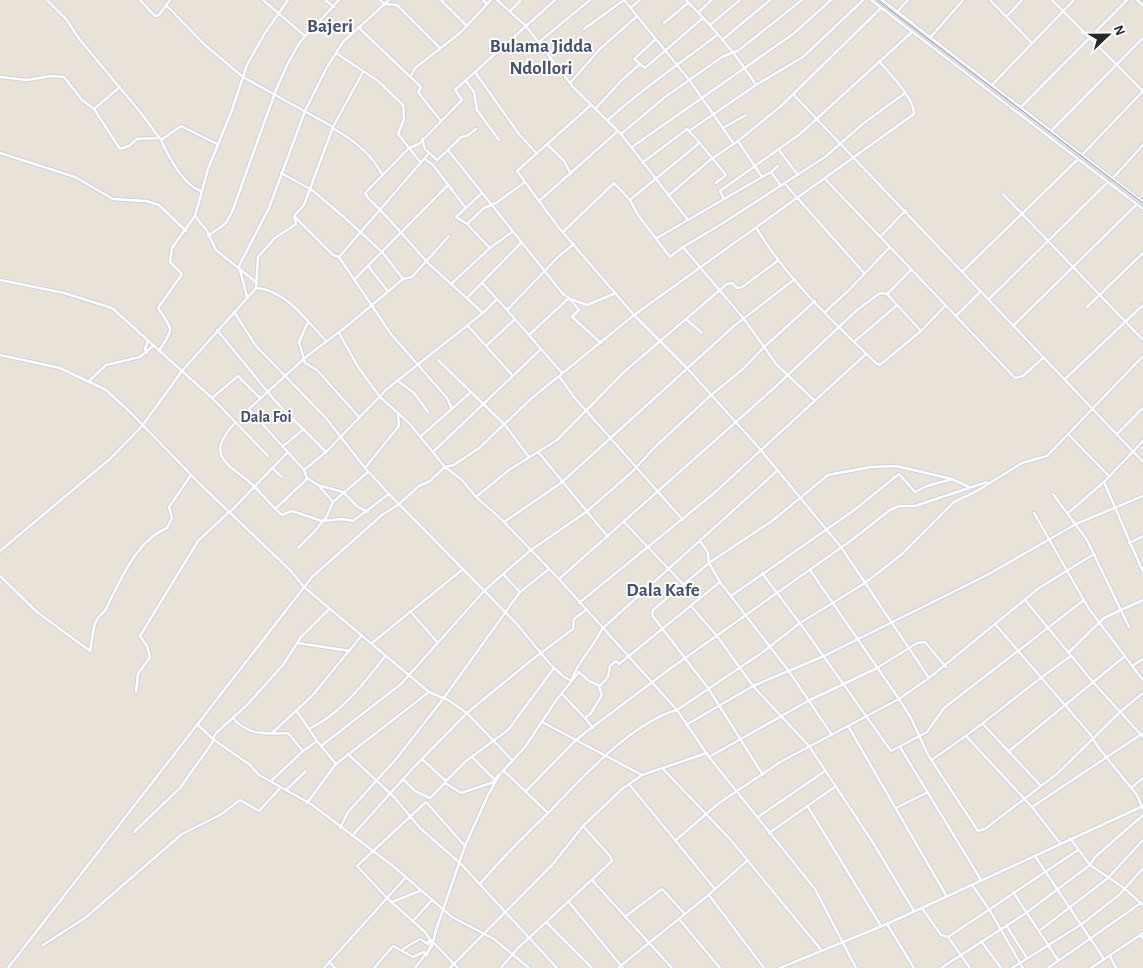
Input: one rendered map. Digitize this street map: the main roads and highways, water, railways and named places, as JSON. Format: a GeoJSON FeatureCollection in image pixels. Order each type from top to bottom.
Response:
{"type":"FeatureCollection","features":[{"type":"Feature","properties":{"kind":"railway"},"geometry":{"type":"LineString","coordinates":[[877,0],[1143,203]]}},
{"type":"Feature","properties":{"kind":"district","name":"Bajeri"},"geometry":{"type":"Point","coordinates":[330,25]}},
{"type":"Feature","properties":{"kind":"district","name":"Bulama Jidda Ndollori"},"geometry":{"type":"Point","coordinates":[541,56]}},
{"type":"Feature","properties":{"kind":"district","name":"Dala Foi"},"geometry":{"type":"Point","coordinates":[266,416]}},
{"type":"Feature","properties":{"kind":"district","name":"Dala Kafe"},"geometry":{"type":"Point","coordinates":[663,589]}}]}
